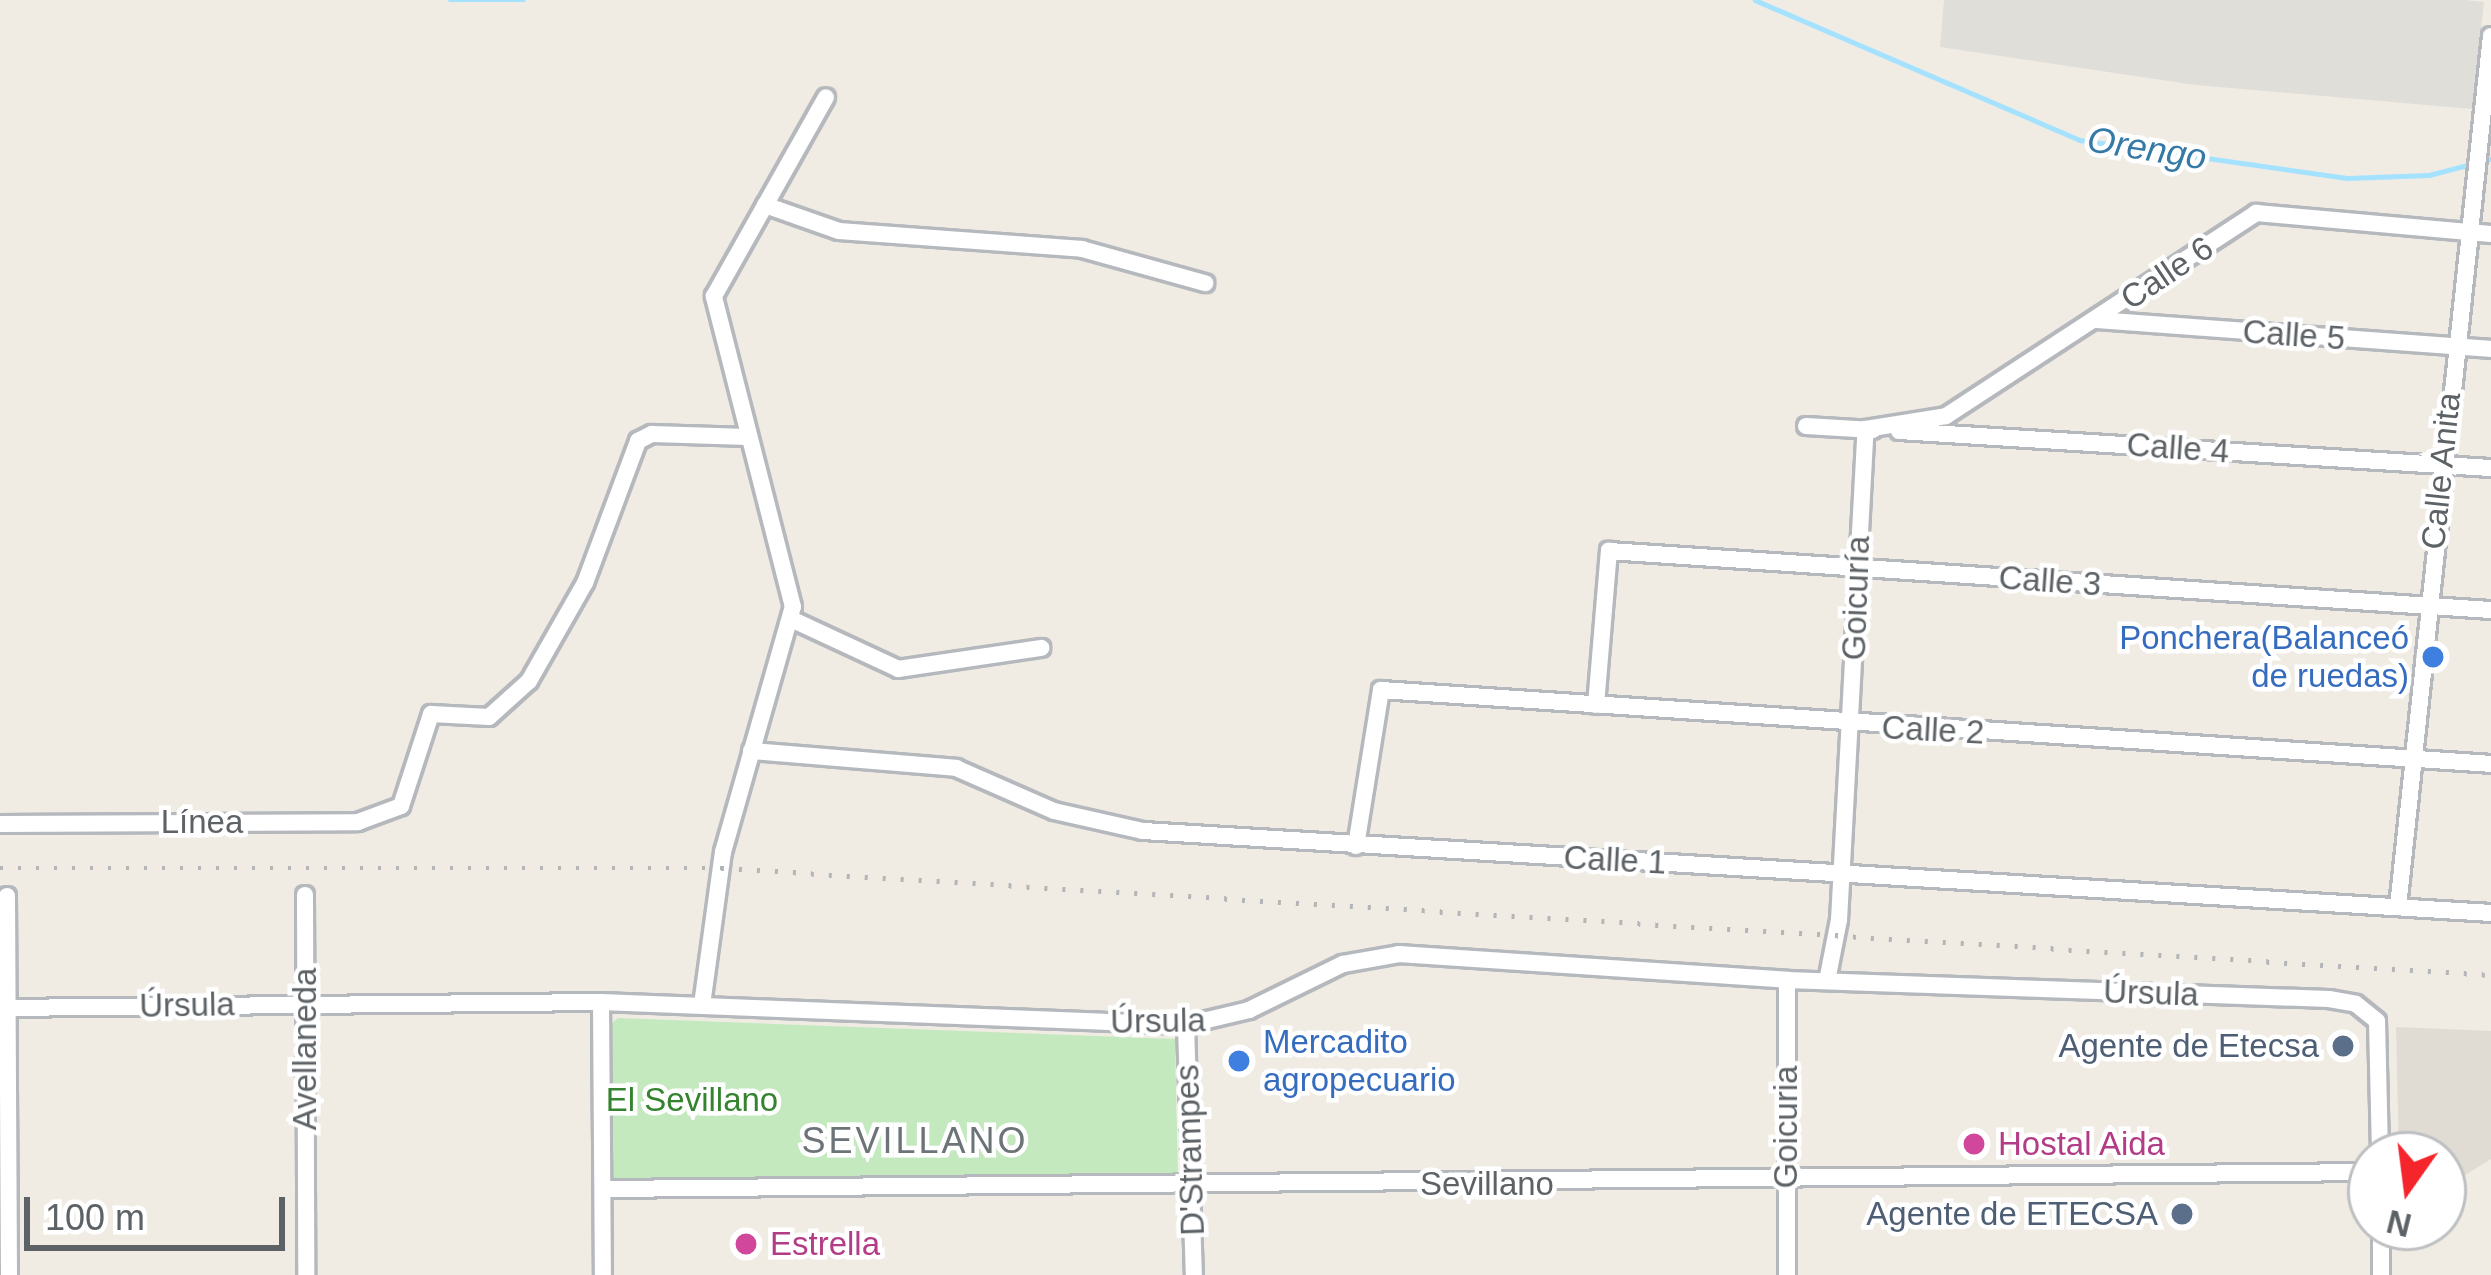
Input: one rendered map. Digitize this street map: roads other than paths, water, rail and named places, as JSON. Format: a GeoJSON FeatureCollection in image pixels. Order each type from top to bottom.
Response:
{"type":"FeatureCollection","features":[{"type":"Feature","properties":{"kind":"street","name":"Calle Anita"},"geometry":{"type":"LineString","coordinates":[[2398,907],[2440,464],[2491,36]]}},
{"type":"Feature","properties":{"kind":"street"},"geometry":{"type":"LineString","coordinates":[[702,1004],[723,852],[791,619],[714,296],[826,97]]}},
{"type":"Feature","properties":{"kind":"street"},"geometry":{"type":"LineString","coordinates":[[765,206],[839,231],[1082,249],[1205,284]]}},
{"type":"Feature","properties":{"kind":"street","name":"Calle 6"},"geometry":{"type":"LineString","coordinates":[[1866,429],[1946,416],[2256,213],[2491,234]]}},
{"type":"Feature","properties":{"kind":"street","name":"Calle 5"},"geometry":{"type":"LineString","coordinates":[[2097,320],[2491,350]]}},
{"type":"Feature","properties":{"kind":"street"},"geometry":{"type":"LineString","coordinates":[[1806,426],[1866,429]]}},
{"type":"Feature","properties":{"kind":"street","name":"Calle 4"},"geometry":{"type":"LineString","coordinates":[[1866,429],[2491,468]]}},
{"type":"Feature","properties":{"kind":"street","name":"Goicuría"},"geometry":{"type":"LineString","coordinates":[[1826,981],[1842,871],[1866,429]]}},
{"type":"Feature","properties":{"kind":"street","name":"Línea"},"geometry":{"type":"LineString","coordinates":[[0,824],[358,822],[401,806],[431,714],[489,718],[530,681],[585,583],[638,441],[652,434],[748,437]]}},
{"type":"Feature","properties":{"kind":"street","name":"Calle 3"},"geometry":{"type":"LineString","coordinates":[[1596,705],[1609,551],[2491,610]]}},
{"type":"Feature","properties":{"kind":"street"},"geometry":{"type":"LineString","coordinates":[[791,619],[898,669],[1041,648]]}},
{"type":"Feature","properties":{"kind":"street","name":"Calle 2"},"geometry":{"type":"LineString","coordinates":[[1356,846],[1376,693],[2491,764]]}},
{"type":"Feature","properties":{"kind":"street","name":"Calle 1"},"geometry":{"type":"LineString","coordinates":[[751,751],[956,768],[1054,811],[1143,831],[2491,913]]}},
{"type":"Feature","properties":{"kind":"street","name":"Avellaneda"},"geometry":{"type":"LineString","coordinates":[[305,895],[306,1275]]}},
{"type":"Feature","properties":{"kind":"street"},"geometry":{"type":"LineString","coordinates":[[7,896],[9,1275]]}},
{"type":"Feature","properties":{"kind":"street","name":"Úrsula"},"geometry":{"type":"LineString","coordinates":[[4,1008],[601,1002],[1186,1025],[1249,1010],[1343,964],[1399,955],[1786,980],[2329,999],[2371,1012],[2380,1032],[2380,1131]]}},
{"type":"Feature","properties":{"kind":"street","name":"Goicuria"},"geometry":{"type":"LineString","coordinates":[[1786,980],[1786,1275]]}},
{"type":"Feature","properties":{"kind":"street"},"geometry":{"type":"LineString","coordinates":[[601,1002],[603,1275]]}},
{"type":"Feature","properties":{"kind":"street","name":"D'Strampes"},"geometry":{"type":"LineString","coordinates":[[1186,1025],[1194,1275]]}},
{"type":"Feature","properties":{"kind":"street","name":"Sevillano"},"geometry":{"type":"LineString","coordinates":[[603,1189],[2347,1172]]}},
{"type":"Feature","properties":{"kind":"waterway","name":"Orengo"},"geometry":{"type":"LineString","coordinates":[[450,0],[524,0]]}},
{"type":"Feature","properties":{"kind":"waterway","name":"Orengo"},"geometry":{"type":"LineString","coordinates":[[1755,0],[2080,140],[2348,178],[2429,175],[2491,159]]}},
{"type":"Feature","properties":{"kind":"railway"},"geometry":{"type":"LineString","coordinates":[[0,868],[721,868],[2491,975]]}},
{"type":"Feature","properties":{"kind":"place","name":"Ponchera(Balanceó de ruedas)"},"geometry":{"type":"Point","coordinates":[2433,657]}},
{"type":"Feature","properties":{"kind":"place","name":"Agente de Etecsa"},"geometry":{"type":"Point","coordinates":[2343,1046]}},
{"type":"Feature","properties":{"kind":"place","name":"Mercadito agropecuario"},"geometry":{"type":"Point","coordinates":[1239,1061]}},
{"type":"Feature","properties":{"kind":"place","name":"Hostal Aida"},"geometry":{"type":"Point","coordinates":[1974,1144]}},
{"type":"Feature","properties":{"kind":"place","name":"Agente de ETECSA"},"geometry":{"type":"Point","coordinates":[2182,1214]}},
{"type":"Feature","properties":{"kind":"place","name":"Estrella"},"geometry":{"type":"Point","coordinates":[746,1244]}},
{"type":"Feature","properties":{"kind":"district","name":"SEVILLANO"},"geometry":{"type":"Point","coordinates":[915,1141]}},
{"type":"Feature","properties":{"kind":"park label","name":"El Sevillano"},"geometry":{"type":"Point","coordinates":[692,1100]}}]}
